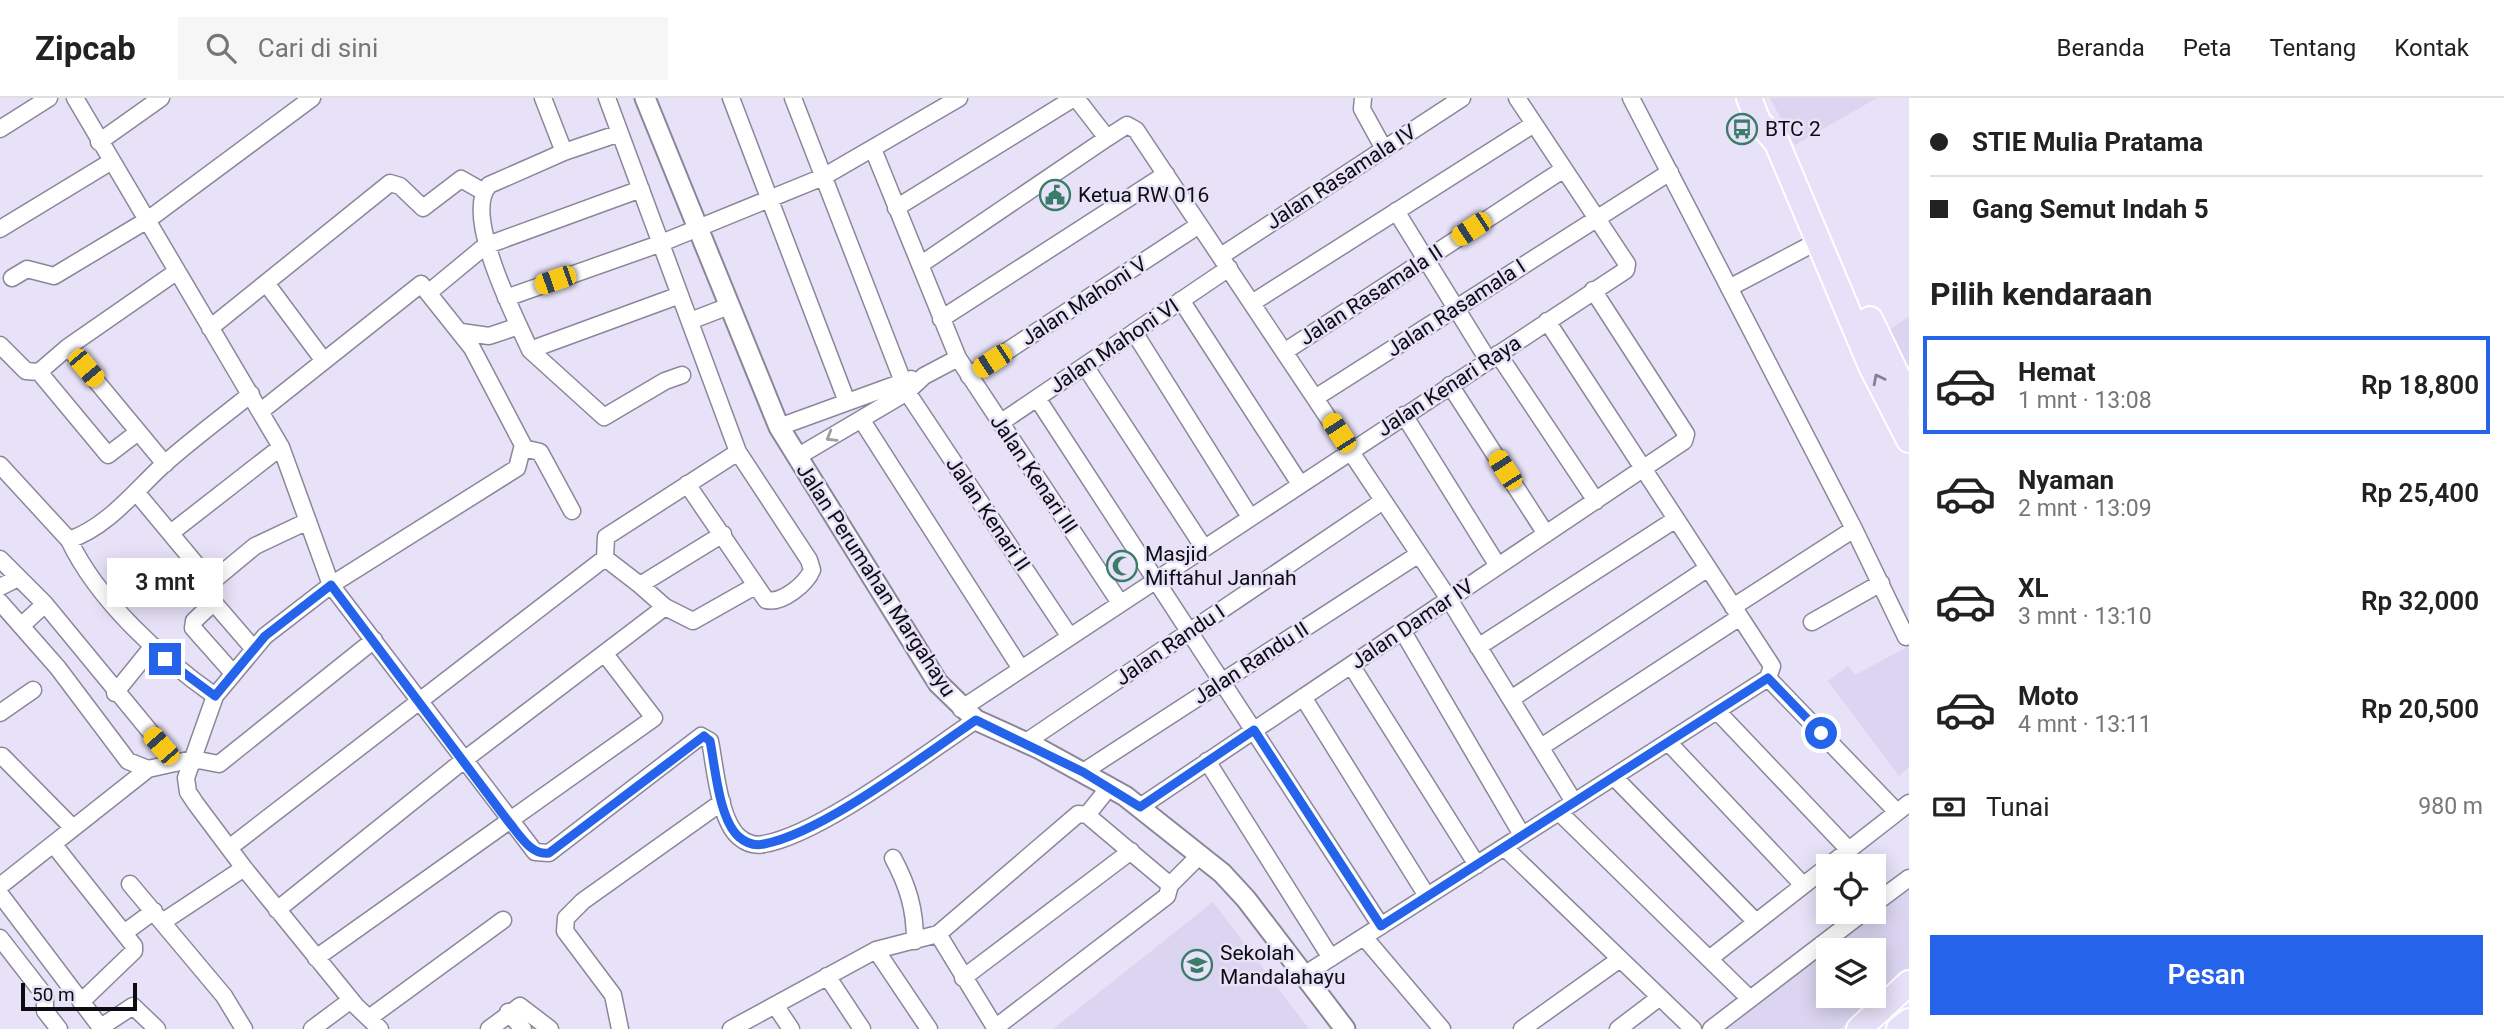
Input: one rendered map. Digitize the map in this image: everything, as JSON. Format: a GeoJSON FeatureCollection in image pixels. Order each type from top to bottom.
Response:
{"type":"FeatureCollection","features":[{"type":"Feature","properties":{"kind":"main road"},"geometry":{"type":"LineString","coordinates":[[1749,98],[1758,121],[1777,143],[1871,366],[1909,440]]}},
{"type":"Feature","properties":{"kind":"main road"},"geometry":{"type":"LineString","coordinates":[[1763,98],[1789,138],[1909,400]]}},
{"type":"Feature","properties":{"kind":"main road"},"geometry":{"type":"LineString","coordinates":[[1859,1029],[1909,983]]}},
{"type":"Feature","properties":{"kind":"main road"},"geometry":{"type":"LineString","coordinates":[[1899,1029],[1909,1021]]}},
{"type":"Feature","properties":{"kind":"street"},"geometry":{"type":"LineString","coordinates":[[0,129],[49,98]]}},
{"type":"Feature","properties":{"kind":"street"},"geometry":{"type":"LineString","coordinates":[[75,98],[99,142],[149,219],[176,272],[281,447],[331,585],[421,701],[508,821]]}},
{"type":"Feature","properties":{"kind":"street"},"geometry":{"type":"LineString","coordinates":[[99,142],[161,98]]}},
{"type":"Feature","properties":{"kind":"street"},"geometry":{"type":"LineString","coordinates":[[12,278],[27,269],[54,276],[149,219],[312,98]]}},
{"type":"Feature","properties":{"kind":"street"},"geometry":{"type":"LineString","coordinates":[[543,98],[565,152]]}},
{"type":"Feature","properties":{"kind":"street"},"geometry":{"type":"LineString","coordinates":[[607,98],[641,189],[664,241],[680,296],[707,315],[738,452],[811,565],[804,582],[778,600],[766,600],[687,484]]}},
{"type":"Feature","properties":{"kind":"street","name":"Jalan Perumahan Margahayu"},"geometry":{"type":"LineString","coordinates":[[645,98],[692,229],[707,315],[938,683],[969,714],[1110,786],[1200,855],[1246,900],[1345,1029]]}},
{"type":"Feature","properties":{"kind":"street"},"geometry":{"type":"LineString","coordinates":[[731,98],[847,402]]}},
{"type":"Feature","properties":{"kind":"street","name":"Jalan Kenari II"},"geometry":{"type":"LineString","coordinates":[[793,98],[904,387],[1070,637]]}},
{"type":"Feature","properties":{"kind":"street"},"geometry":{"type":"LineString","coordinates":[[506,298],[664,241],[823,177],[959,98]]}},
{"type":"Feature","properties":{"kind":"street"},"geometry":{"type":"LineString","coordinates":[[897,208],[1075,98],[1107,138]]}},
{"type":"Feature","properties":{"kind":"street"},"geometry":{"type":"LineString","coordinates":[[1363,98],[1362,109],[1384,149]]}},
{"type":"Feature","properties":{"kind":"street","name":"Jalan Rasamala IV"},"geometry":{"type":"LineString","coordinates":[[1225,262],[1461,98]]}},
{"type":"Feature","properties":{"kind":"street","name":"Jalan Kenari Raya"},"geometry":{"type":"LineString","coordinates":[[508,821],[535,852],[549,853],[704,736],[710,741],[722,802],[738,836],[750,843],[765,844],[811,826],[969,714],[1021,669],[1627,266],[1517,98]]}},
{"type":"Feature","properties":{"kind":"street"},"geometry":{"type":"LineString","coordinates":[[1631,98],[1854,529],[1906,637],[1909,636]]}},
{"type":"Feature","properties":{"kind":"street"},"geometry":{"type":"LineString","coordinates":[[1252,303],[1534,124]]}},
{"type":"Feature","properties":{"kind":"street"},"geometry":{"type":"LineString","coordinates":[[920,265],[1107,138],[1127,125],[1132,127],[1449,599],[1574,802]]}},
{"type":"Feature","properties":{"kind":"street"},"geometry":{"type":"LineString","coordinates":[[620,133],[499,178],[484,192],[485,246],[530,350],[604,417],[665,381],[682,375]]}},
{"type":"Feature","properties":{"kind":"street","name":"Jalan Kenari III"},"geometry":{"type":"LineString","coordinates":[[873,149],[958,358],[1120,603]]}},
{"type":"Feature","properties":{"kind":"street"},"geometry":{"type":"LineString","coordinates":[[0,229],[112,161]]}},
{"type":"Feature","properties":{"kind":"street","name":"Jalan Rasamala II"},"geometry":{"type":"LineString","coordinates":[[1284,352],[1564,169]]}},
{"type":"Feature","properties":{"kind":"street","name":"Jalan Rasamala I"},"geometry":{"type":"LineString","coordinates":[[1315,398],[1670,172]]}},
{"type":"Feature","properties":{"kind":"street"},"geometry":{"type":"LineString","coordinates":[[941,318],[1166,174]]}},
{"type":"Feature","properties":{"kind":"street"},"geometry":{"type":"LineString","coordinates":[[210,328],[390,183],[400,186],[423,208],[461,179],[484,192]]}},
{"type":"Feature","properties":{"kind":"street"},"geometry":{"type":"LineString","coordinates":[[261,411],[324,361],[485,246],[641,189]]}},
{"type":"Feature","properties":{"kind":"street"},"geometry":{"type":"LineString","coordinates":[[1396,211],[1456,307],[1596,500]]}},
{"type":"Feature","properties":{"kind":"street","name":"Jalan Mahoni V"},"geometry":{"type":"LineString","coordinates":[[970,376],[1199,225]]}},
{"type":"Feature","properties":{"kind":"street"},"geometry":{"type":"LineString","coordinates":[[1729,288],[1820,240]]}},
{"type":"Feature","properties":{"kind":"street","name":"Jalan Mahoni VI"},"geometry":{"type":"LineString","coordinates":[[1000,423],[1181,300],[1225,262]]}},
{"type":"Feature","properties":{"kind":"street"},"geometry":{"type":"LineString","coordinates":[[0,345],[26,371],[39,372],[68,347],[176,272]]}},
{"type":"Feature","properties":{"kind":"street"},"geometry":{"type":"LineString","coordinates":[[266,283],[324,361]]}},
{"type":"Feature","properties":{"kind":"street"},"geometry":{"type":"LineString","coordinates":[[427,287],[461,332],[521,437],[523,448],[517,468],[331,585],[253,648],[215,696],[186,778],[188,792],[244,868],[351,1000],[375,1024],[503,920]]}},
{"type":"Feature","properties":{"kind":"street","name":"Jalan Damar IV"},"geometry":{"type":"LineString","coordinates":[[1140,807],[1684,441],[1686,434],[1593,290]]}},
{"type":"Feature","properties":{"kind":"street"},"geometry":{"type":"LineString","coordinates":[[530,350],[680,296]]}},
{"type":"Feature","properties":{"kind":"street"},"geometry":{"type":"LineString","coordinates":[[1181,300],[1300,484]]}},
{"type":"Feature","properties":{"kind":"street"},"geometry":{"type":"LineString","coordinates":[[1304,975],[1768,678],[1772,666],[1547,321]]}},
{"type":"Feature","properties":{"kind":"street"},"geometry":{"type":"LineString","coordinates":[[461,332],[489,336],[519,326]]}},
{"type":"Feature","properties":{"kind":"street"},"geometry":{"type":"LineString","coordinates":[[1134,332],[1250,517]]}},
{"type":"Feature","properties":{"kind":"street"},"geometry":{"type":"LineString","coordinates":[[68,347],[164,464]]}},
{"type":"Feature","properties":{"kind":"street"},"geometry":{"type":"LineString","coordinates":[[797,457],[861,419],[904,387],[958,358]]}},
{"type":"Feature","properties":{"kind":"street"},"geometry":{"type":"LineString","coordinates":[[1085,366],[1204,548]]}},
{"type":"Feature","properties":{"kind":"street"},"geometry":{"type":"LineString","coordinates":[[39,372],[108,455],[138,432]]}},
{"type":"Feature","properties":{"kind":"street"},"geometry":{"type":"LineString","coordinates":[[1450,385],[1546,534]]}},
{"type":"Feature","properties":{"kind":"street"},"geometry":{"type":"LineString","coordinates":[[779,427],[847,402],[904,387]]}},
{"type":"Feature","properties":{"kind":"street"},"geometry":{"type":"LineString","coordinates":[[69,540],[98,524],[164,464],[251,394]]}},
{"type":"Feature","properties":{"kind":"street"},"geometry":{"type":"LineString","coordinates":[[1037,398],[1381,926]]}},
{"type":"Feature","properties":{"kind":"street"},"geometry":{"type":"LineString","coordinates":[[1404,415],[1498,566]]}},
{"type":"Feature","properties":{"kind":"street"},"geometry":{"type":"LineString","coordinates":[[861,419],[1021,669]]}},
{"type":"Feature","properties":{"kind":"street"},"geometry":{"type":"LineString","coordinates":[[172,531],[281,447]]}},
{"type":"Feature","properties":{"kind":"street"},"geometry":{"type":"LineString","coordinates":[[523,448],[540,452],[572,511]]}},
{"type":"Feature","properties":{"kind":"street"},"geometry":{"type":"LineString","coordinates":[[738,452],[608,535],[604,544],[606,558],[665,607],[693,621],[755,586]]}},
{"type":"Feature","properties":{"kind":"street"},"geometry":{"type":"LineString","coordinates":[[0,465],[69,540],[88,574],[153,646],[215,696]]}},
{"type":"Feature","properties":{"kind":"street"},"geometry":{"type":"LineString","coordinates":[[136,492],[172,531],[210,581]]}},
{"type":"Feature","properties":{"kind":"street","name":"Jalan Randu I"},"geometry":{"type":"LineString","coordinates":[[1026,743],[1383,500]]}},
{"type":"Feature","properties":{"kind":"street"},"geometry":{"type":"LineString","coordinates":[[1478,647],[1676,519]]}},
{"type":"Feature","properties":{"kind":"street"},"geometry":{"type":"LineString","coordinates":[[253,648],[207,592],[210,581],[255,546],[308,521]]}},
{"type":"Feature","properties":{"kind":"street"},"geometry":{"type":"LineString","coordinates":[[1541,747],[1854,529]]}},
{"type":"Feature","properties":{"kind":"street"},"geometry":{"type":"LineString","coordinates":[[640,585],[723,534]]}},
{"type":"Feature","properties":{"kind":"street","name":"Jalan Randu II"},"geometry":{"type":"LineString","coordinates":[[1083,772],[1419,554]]}},
{"type":"Feature","properties":{"kind":"street"},"geometry":{"type":"LineString","coordinates":[[229,848],[606,558]]}},
{"type":"Feature","properties":{"kind":"street"},"geometry":{"type":"LineString","coordinates":[[0,559],[45,604],[115,693],[176,763]]}},
{"type":"Feature","properties":{"kind":"street"},"geometry":{"type":"LineString","coordinates":[[1511,699],[1708,568]]}},
{"type":"Feature","properties":{"kind":"street"},"geometry":{"type":"LineString","coordinates":[[0,587],[18,578]]}},
{"type":"Feature","properties":{"kind":"street"},"geometry":{"type":"LineString","coordinates":[[1812,622],[1881,583]]}},
{"type":"Feature","properties":{"kind":"street"},"geometry":{"type":"LineString","coordinates":[[0,602],[58,668],[128,761],[148,769]]}},
{"type":"Feature","properties":{"kind":"street"},"geometry":{"type":"LineString","coordinates":[[214,602],[194,621],[193,628],[232,672]]}},
{"type":"Feature","properties":{"kind":"street"},"geometry":{"type":"LineString","coordinates":[[21,626],[45,604]]}},
{"type":"Feature","properties":{"kind":"street"},"geometry":{"type":"LineString","coordinates":[[277,910],[464,760],[665,607]]}},
{"type":"Feature","properties":{"kind":"street"},"geometry":{"type":"LineString","coordinates":[[1402,631],[1522,835]]}},
{"type":"Feature","properties":{"kind":"street"},"geometry":{"type":"LineString","coordinates":[[157,1029],[133,1006],[96,1026],[1,886],[148,769],[193,760],[219,764],[374,640]]}},
{"type":"Feature","properties":{"kind":"street"},"geometry":{"type":"LineString","coordinates":[[115,693],[153,646]]}},
{"type":"Feature","properties":{"kind":"street"},"geometry":{"type":"LineString","coordinates":[[316,958],[654,718],[605,654]]}},
{"type":"Feature","properties":{"kind":"street"},"geometry":{"type":"LineString","coordinates":[[1351,665],[1477,865]]}},
{"type":"Feature","properties":{"kind":"street"},"geometry":{"type":"LineString","coordinates":[[1709,959],[1903,807],[1768,678]]}},
{"type":"Feature","properties":{"kind":"street"},"geometry":{"type":"LineString","coordinates":[[0,713],[33,690]]}},
{"type":"Feature","properties":{"kind":"street"},"geometry":{"type":"LineString","coordinates":[[1303,697],[1427,896]]}},
{"type":"Feature","properties":{"kind":"street"},"geometry":{"type":"LineString","coordinates":[[1717,711],[1849,850]]}},
{"type":"Feature","properties":{"kind":"street"},"geometry":{"type":"LineString","coordinates":[[1668,742],[1803,885]]}},
{"type":"Feature","properties":{"kind":"street"},"geometry":{"type":"LineString","coordinates":[[2,756],[73,828]]}},
{"type":"Feature","properties":{"kind":"street"},"geometry":{"type":"LineString","coordinates":[[1207,761],[1331,958]]}},
{"type":"Feature","properties":{"kind":"street"},"geometry":{"type":"LineString","coordinates":[[1614,776],[1756,922]]}},
{"type":"Feature","properties":{"kind":"street"},"geometry":{"type":"LineString","coordinates":[[1087,815],[1110,786]]}},
{"type":"Feature","properties":{"kind":"street"},"geometry":{"type":"LineString","coordinates":[[621,1029],[613,995],[565,931],[566,918],[583,901],[722,802]]}},
{"type":"Feature","properties":{"kind":"street"},"geometry":{"type":"LineString","coordinates":[[1559,812],[1749,999]]}},
{"type":"Feature","properties":{"kind":"street"},"geometry":{"type":"LineString","coordinates":[[731,1029],[876,950],[938,934],[1074,815],[1087,815],[1170,885]]}},
{"type":"Feature","properties":{"kind":"street"},"geometry":{"type":"LineString","coordinates":[[54,845],[135,946],[134,951],[81,1002]]}},
{"type":"Feature","properties":{"kind":"street"},"geometry":{"type":"LineString","coordinates":[[1504,847],[1693,1029]]}},
{"type":"Feature","properties":{"kind":"street"},"geometry":{"type":"LineString","coordinates":[[963,978],[1130,851]]}},
{"type":"Feature","properties":{"kind":"street"},"geometry":{"type":"LineString","coordinates":[[938,934],[996,1028],[1167,896],[1170,885],[1200,855]]}},
{"type":"Feature","properties":{"kind":"street"},"geometry":{"type":"LineString","coordinates":[[894,858],[906,881],[915,910],[915,941]]}},
{"type":"Feature","properties":{"kind":"street"},"geometry":{"type":"LineString","coordinates":[[124,933],[244,868]]}},
{"type":"Feature","properties":{"kind":"street"},"geometry":{"type":"LineString","coordinates":[[1886,895],[1909,878]]}},
{"type":"Feature","properties":{"kind":"street"},"geometry":{"type":"LineString","coordinates":[[130,884],[224,996],[244,1029]]}},
{"type":"Feature","properties":{"kind":"street"},"geometry":{"type":"LineString","coordinates":[[1710,1029],[1848,924]]}},
{"type":"Feature","properties":{"kind":"street"},"geometry":{"type":"LineString","coordinates":[[1364,937],[1442,1029]]}},
{"type":"Feature","properties":{"kind":"street"},"geometry":{"type":"LineString","coordinates":[[0,938],[6,960],[45,996],[45,1011],[59,1029]]}},
{"type":"Feature","properties":{"kind":"street"},"geometry":{"type":"LineString","coordinates":[[876,950],[929,1029]]}},
{"type":"Feature","properties":{"kind":"street"},"geometry":{"type":"LineString","coordinates":[[1522,1029],[1620,959]]}},
{"type":"Feature","properties":{"kind":"street"},"geometry":{"type":"LineString","coordinates":[[827,976],[862,1029]]}},
{"type":"Feature","properties":{"kind":"street"},"geometry":{"type":"LineString","coordinates":[[1618,1029],[1660,997]]}},
{"type":"Feature","properties":{"kind":"street"},"geometry":{"type":"LineString","coordinates":[[313,1029],[351,1000]]}},
{"type":"Feature","properties":{"kind":"street"},"geometry":{"type":"LineString","coordinates":[[775,1005],[791,1029]]}},
{"type":"Feature","properties":{"kind":"street"},"geometry":{"type":"LineString","coordinates":[[489,1029],[508,1012],[522,1007],[550,1029]]}},
{"type":"Feature","properties":{"kind":"street"},"geometry":{"type":"LineString","coordinates":[[508,1012],[523,1029]]}},
{"type":"Feature","properties":{"kind":"shaded area"},"geometry":{"type":"Polygon","coordinates":[[[1770,98],[1877,98],[1795,145],[1770,98]]]}},
{"type":"Feature","properties":{"kind":"shaded area"},"geometry":{"type":"Polygon","coordinates":[[[1909,316],[1909,375],[1887,332],[1909,316]]]}},
{"type":"Feature","properties":{"kind":"shaded area"},"geometry":{"type":"Polygon","coordinates":[[[1909,646],[1909,767],[1899,776],[1828,681],[1848,666],[1855,675],[1909,646]]]}},
{"type":"Feature","properties":{"kind":"shaded area"},"geometry":{"type":"Polygon","coordinates":[[[1909,885],[1909,974],[1886,994],[1886,938],[1841,938],[1859,924],[1886,924],[1886,903],[1909,885]]]}},
{"type":"Feature","properties":{"kind":"shaded area","name":"Sekolah Mandalahayu"},"geometry":{"type":"Polygon","coordinates":[[[1213,902],[1309,1029],[1053,1029],[1213,902]]]}},
{"type":"Feature","properties":{"kind":"shaded area"},"geometry":{"type":"Polygon","coordinates":[[[1816,958],[1816,1008],[1868,1008],[1840,1029],[1725,1029],[1816,958]]]}},
{"type":"Feature","properties":{"kind":"place","name":"BTC 2"},"geometry":{"type":"Point","coordinates":[1742,129]}},
{"type":"Feature","properties":{"kind":"place","name":"Ketua RW 016"},"geometry":{"type":"Point","coordinates":[1055,195]}},
{"type":"Feature","properties":{"kind":"place","name":"Masjid Miftahul Jannah"},"geometry":{"type":"Point","coordinates":[1122,566]}},
{"type":"Feature","properties":{"kind":"place","name":"Sekolah Mandalahayu"},"geometry":{"type":"Point","coordinates":[1197,965]}},
{"type":"Feature","properties":{"kind":"route"},"geometry":{"type":"LineString","coordinates":[[165,659],[215,696],[232,672],[265,636],[331,585],[421,701],[508,821],[534,851],[542,854],[549,853],[658,772],[699,737],[704,736],[710,741],[722,802],[733,830],[746,842],[756,845],[811,826],[976,720],[1038,748],[1108,785],[1140,807],[1254,730],[1381,926],[1768,678],[1821,733]]}}]}
